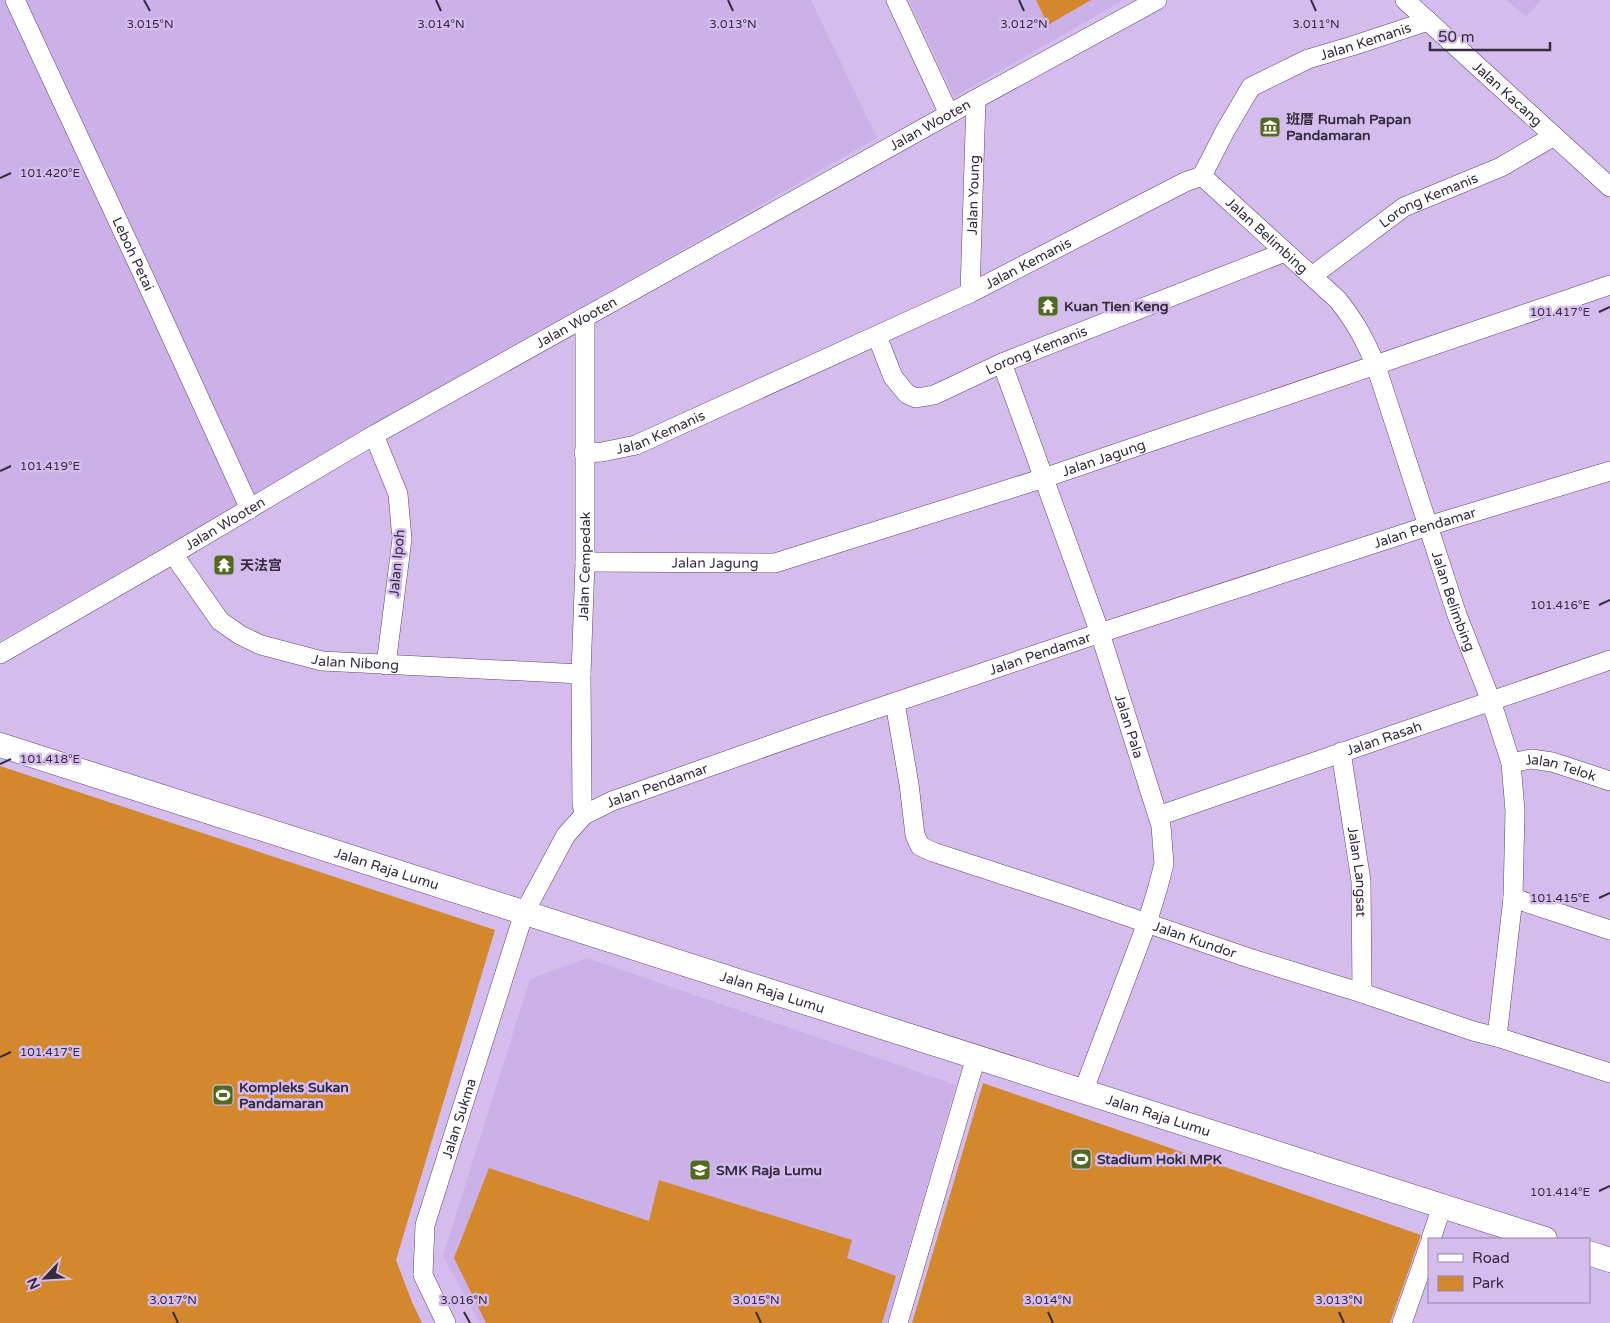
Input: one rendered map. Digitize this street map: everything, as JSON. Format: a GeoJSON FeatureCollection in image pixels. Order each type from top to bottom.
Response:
{"type":"FeatureCollection","features":[{"type":"Feature","properties":{"kind":"street","name":"Leboh Petai"},"geometry":{"type":"LineString","coordinates":[[15,0],[250,509]]}},
{"type":"Feature","properties":{"kind":"street"},"geometry":{"type":"LineString","coordinates":[[896,0],[950,114]]}},
{"type":"Feature","properties":{"kind":"street","name":"Jalan Wooten"},"geometry":{"type":"LineString","coordinates":[[0,654],[374,435],[1157,0]]}},
{"type":"Feature","properties":{"kind":"street","name":"Jalan Kacang"},"geometry":{"type":"LineString","coordinates":[[1405,0],[1610,187]]}},
{"type":"Feature","properties":{"kind":"street","name":"Jalan Kemanis"},"geometry":{"type":"LineString","coordinates":[[584,453],[602,452],[636,444],[877,336],[970,293],[1185,182],[1202,176],[1225,131],[1251,87],[1308,59],[1428,21]]}},
{"type":"Feature","properties":{"kind":"street","name":"Jalan Young"},"geometry":{"type":"LineString","coordinates":[[970,293],[976,99]]}},
{"type":"Feature","properties":{"kind":"street","name":"Lorong Kemanis"},"geometry":{"type":"LineString","coordinates":[[1312,276],[1404,207],[1501,167],[1554,136]]}},
{"type":"Feature","properties":{"kind":"street","name":"Jalan Belimbing"},"geometry":{"type":"LineString","coordinates":[[1202,176],[1338,300],[1354,320],[1376,366],[1457,615],[1491,701],[1511,763],[1515,811],[1513,898],[1497,1037]]}},
{"type":"Feature","properties":{"kind":"street","name":"Lorong Kemanis"},"geometry":{"type":"LineString","coordinates":[[877,336],[893,377],[907,394],[916,398],[934,395],[1002,363],[1285,252]]}},
{"type":"Feature","properties":{"kind":"street","name":"Jalan Jagung"},"geometry":{"type":"LineString","coordinates":[[585,562],[775,564],[1044,478],[1610,285]]}},
{"type":"Feature","properties":{"kind":"street","name":"Jalan Cempedak"},"geometry":{"type":"LineString","coordinates":[[584,317],[585,562],[581,674],[582,803],[584,815]]}},
{"type":"Feature","properties":{"kind":"street","name":"Jalan Pala"},"geometry":{"type":"LineString","coordinates":[[1002,363],[1100,633],[1161,826],[1164,864],[1147,923],[1083,1092]]}},
{"type":"Feature","properties":{"kind":"street","name":"Jalan Ipoh"},"geometry":{"type":"LineString","coordinates":[[374,435],[398,494],[402,539],[386,665]]}},
{"type":"Feature","properties":{"kind":"street","name":"Jalan Pendamar"},"geometry":{"type":"LineString","coordinates":[[524,912],[566,835],[584,815],[612,801],[1100,633],[1428,526],[1610,471]]}},
{"type":"Feature","properties":{"kind":"street","name":"Jalan Nibong"},"geometry":{"type":"LineString","coordinates":[[173,554],[220,622],[240,635],[261,645],[322,661],[581,674]]}},
{"type":"Feature","properties":{"kind":"street","name":"Jalan Rasah"},"geometry":{"type":"LineString","coordinates":[[1158,816],[1610,660]]}},
{"type":"Feature","properties":{"kind":"street","name":"Jalan Kundor"},"geometry":{"type":"LineString","coordinates":[[895,703],[909,784],[915,835],[920,846],[1249,958],[1362,992],[1474,1031],[1610,1073]]}},
{"type":"Feature","properties":{"kind":"street","name":"Jalan Raja Lumu"},"geometry":{"type":"LineString","coordinates":[[0,745],[1542,1238]]}},
{"type":"Feature","properties":{"kind":"street","name":"Jalan Langsat"},"geometry":{"type":"LineString","coordinates":[[1341,752],[1361,881],[1362,992]]}},
{"type":"Feature","properties":{"kind":"street","name":"Jalan Telok"},"geometry":{"type":"LineString","coordinates":[[1511,763],[1531,759],[1552,762],[1610,781]]}},
{"type":"Feature","properties":{"kind":"street"},"geometry":{"type":"LineString","coordinates":[[1513,898],[1610,930]]}},
{"type":"Feature","properties":{"kind":"street","name":"Jalan Sukma"},"geometry":{"type":"LineString","coordinates":[[446,1323],[423,1275],[425,1225],[524,912]]}},
{"type":"Feature","properties":{"kind":"street"},"geometry":{"type":"LineString","coordinates":[[898,1323],[976,1057]]}},
{"type":"Feature","properties":{"kind":"street"},"geometry":{"type":"LineString","coordinates":[[1431,1238],[1442,1206]]}},
{"type":"Feature","properties":{"kind":"street"},"geometry":{"type":"LineString","coordinates":[[1402,1323],[1428,1249]]}},
{"type":"Feature","properties":{"kind":"street"},"geometry":{"type":"LineString","coordinates":[[1590,1253],[1610,1260]]}},
{"type":"Feature","properties":{"kind":"shaded area"},"geometry":{"type":"Polygon","coordinates":[[[0,0],[811,0],[877,138],[0,641],[0,0]]]}},
{"type":"Feature","properties":{"kind":"shaded area"},"geometry":{"type":"Polygon","coordinates":[[[909,0],[1124,0],[954,97],[909,0]]]}},
{"type":"Feature","properties":{"kind":"shaded area"},"geometry":{"type":"Polygon","coordinates":[[[1507,0],[1541,0],[1526,17],[1507,0]]]}},
{"type":"Feature","properties":{"kind":"shaded area","name":"SMK Raja Lumu"},"geometry":{"type":"Polygon","coordinates":[[[587,958],[956,1085],[887,1323],[480,1323],[443,1256],[530,979],[587,958]]]}},
{"type":"Feature","properties":{"kind":"green space"},"geometry":{"type":"Polygon","coordinates":[[[1036,0],[1091,0],[1048,25],[1036,0]]]}},
{"type":"Feature","properties":{"kind":"green space","name":"Kompleks Sukan Pandamaran"},"geometry":{"type":"Polygon","coordinates":[[[0,766],[495,930],[396,1260],[422,1323],[0,1323],[0,766]]]}},
{"type":"Feature","properties":{"kind":"green space","name":"Stadium Hoki MPK"},"geometry":{"type":"Polygon","coordinates":[[[983,1083],[1421,1235],[1390,1323],[912,1323],[983,1083]]]}},
{"type":"Feature","properties":{"kind":"green space"},"geometry":{"type":"Polygon","coordinates":[[[489,1168],[649,1221],[659,1180],[852,1240],[847,1258],[896,1276],[882,1323],[486,1323],[454,1258],[489,1168]]]}},
{"type":"Feature","properties":{"kind":"place","name":"班厝 Rumah Papan Pandamaran"},"geometry":{"type":"Point","coordinates":[1270,127]}},
{"type":"Feature","properties":{"kind":"place","name":"Kuan Tien Keng"},"geometry":{"type":"Point","coordinates":[1048,306]}},
{"type":"Feature","properties":{"kind":"place","name":"天法宫"},"geometry":{"type":"Point","coordinates":[224,565]}},
{"type":"Feature","properties":{"kind":"place","name":"Kompleks Sukan Pandamaran"},"geometry":{"type":"Point","coordinates":[223,1095]}},
{"type":"Feature","properties":{"kind":"place","name":"Stadium Hoki MPK"},"geometry":{"type":"Point","coordinates":[1081,1159]}},
{"type":"Feature","properties":{"kind":"place","name":"SMK Raja Lumu"},"geometry":{"type":"Point","coordinates":[700,1170]}}]}
